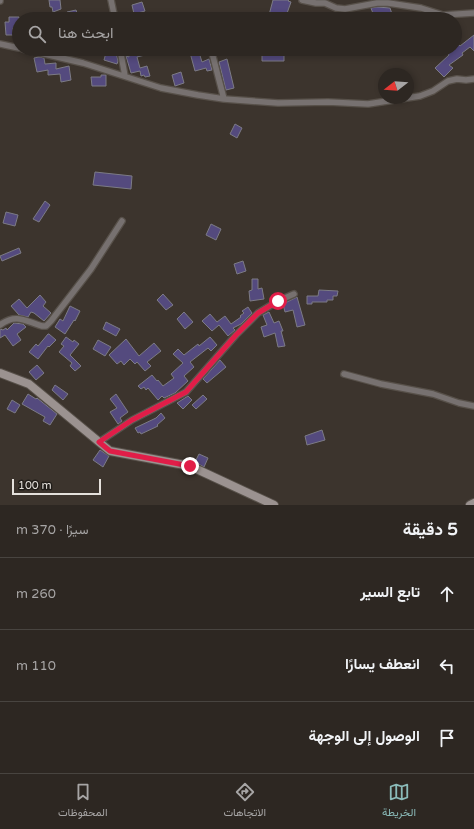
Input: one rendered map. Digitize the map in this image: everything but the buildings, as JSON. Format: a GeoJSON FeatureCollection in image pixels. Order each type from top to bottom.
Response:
{"type":"FeatureCollection","features":[{"type":"Feature","properties":{"kind":"street"},"geometry":{"type":"LineString","coordinates":[[111,0],[114,12]]}},
{"type":"Feature","properties":{"kind":"street"},"geometry":{"type":"LineString","coordinates":[[302,0],[325,3],[336,8],[345,9],[377,3],[388,3],[421,8],[434,12]]}},
{"type":"Feature","properties":{"kind":"street"},"geometry":{"type":"LineString","coordinates":[[462,13],[474,12]]}},
{"type":"Feature","properties":{"kind":"street"},"geometry":{"type":"LineString","coordinates":[[0,44],[12,47]]}},
{"type":"Feature","properties":{"kind":"street"},"geometry":{"type":"LineString","coordinates":[[53,56],[83,63],[161,88],[224,99],[278,103],[328,102],[368,104],[420,96],[433,91],[448,81],[474,78]]}},
{"type":"Feature","properties":{"kind":"street"},"geometry":{"type":"LineString","coordinates":[[121,56],[125,76]]}},
{"type":"Feature","properties":{"kind":"street"},"geometry":{"type":"LineString","coordinates":[[213,56],[224,99]]}},
{"type":"Feature","properties":{"kind":"street"},"geometry":{"type":"LineString","coordinates":[[0,325],[10,318],[16,318],[42,326],[46,326],[52,321],[91,269],[122,220]]}},
{"type":"Feature","properties":{"kind":"street"},"geometry":{"type":"LineString","coordinates":[[99,442],[132,420],[186,392],[236,335],[258,313],[278,301],[294,294]]}},
{"type":"Feature","properties":{"kind":"street"},"geometry":{"type":"LineString","coordinates":[[0,373],[29,384],[110,451],[190,466],[274,505]]}},
{"type":"Feature","properties":{"kind":"street"},"geometry":{"type":"LineString","coordinates":[[344,374],[381,384],[434,394],[459,403],[474,406]]}},
{"type":"Feature","properties":{"kind":"street"},"geometry":{"type":"LineString","coordinates":[[470,505],[474,503]]}},
{"type":"Feature","properties":{"kind":"route"},"geometry":{"type":"LineString","coordinates":[[190,466],[110,451],[99,442],[132,420],[186,392],[236,335],[258,313],[278,301]]}}]}
